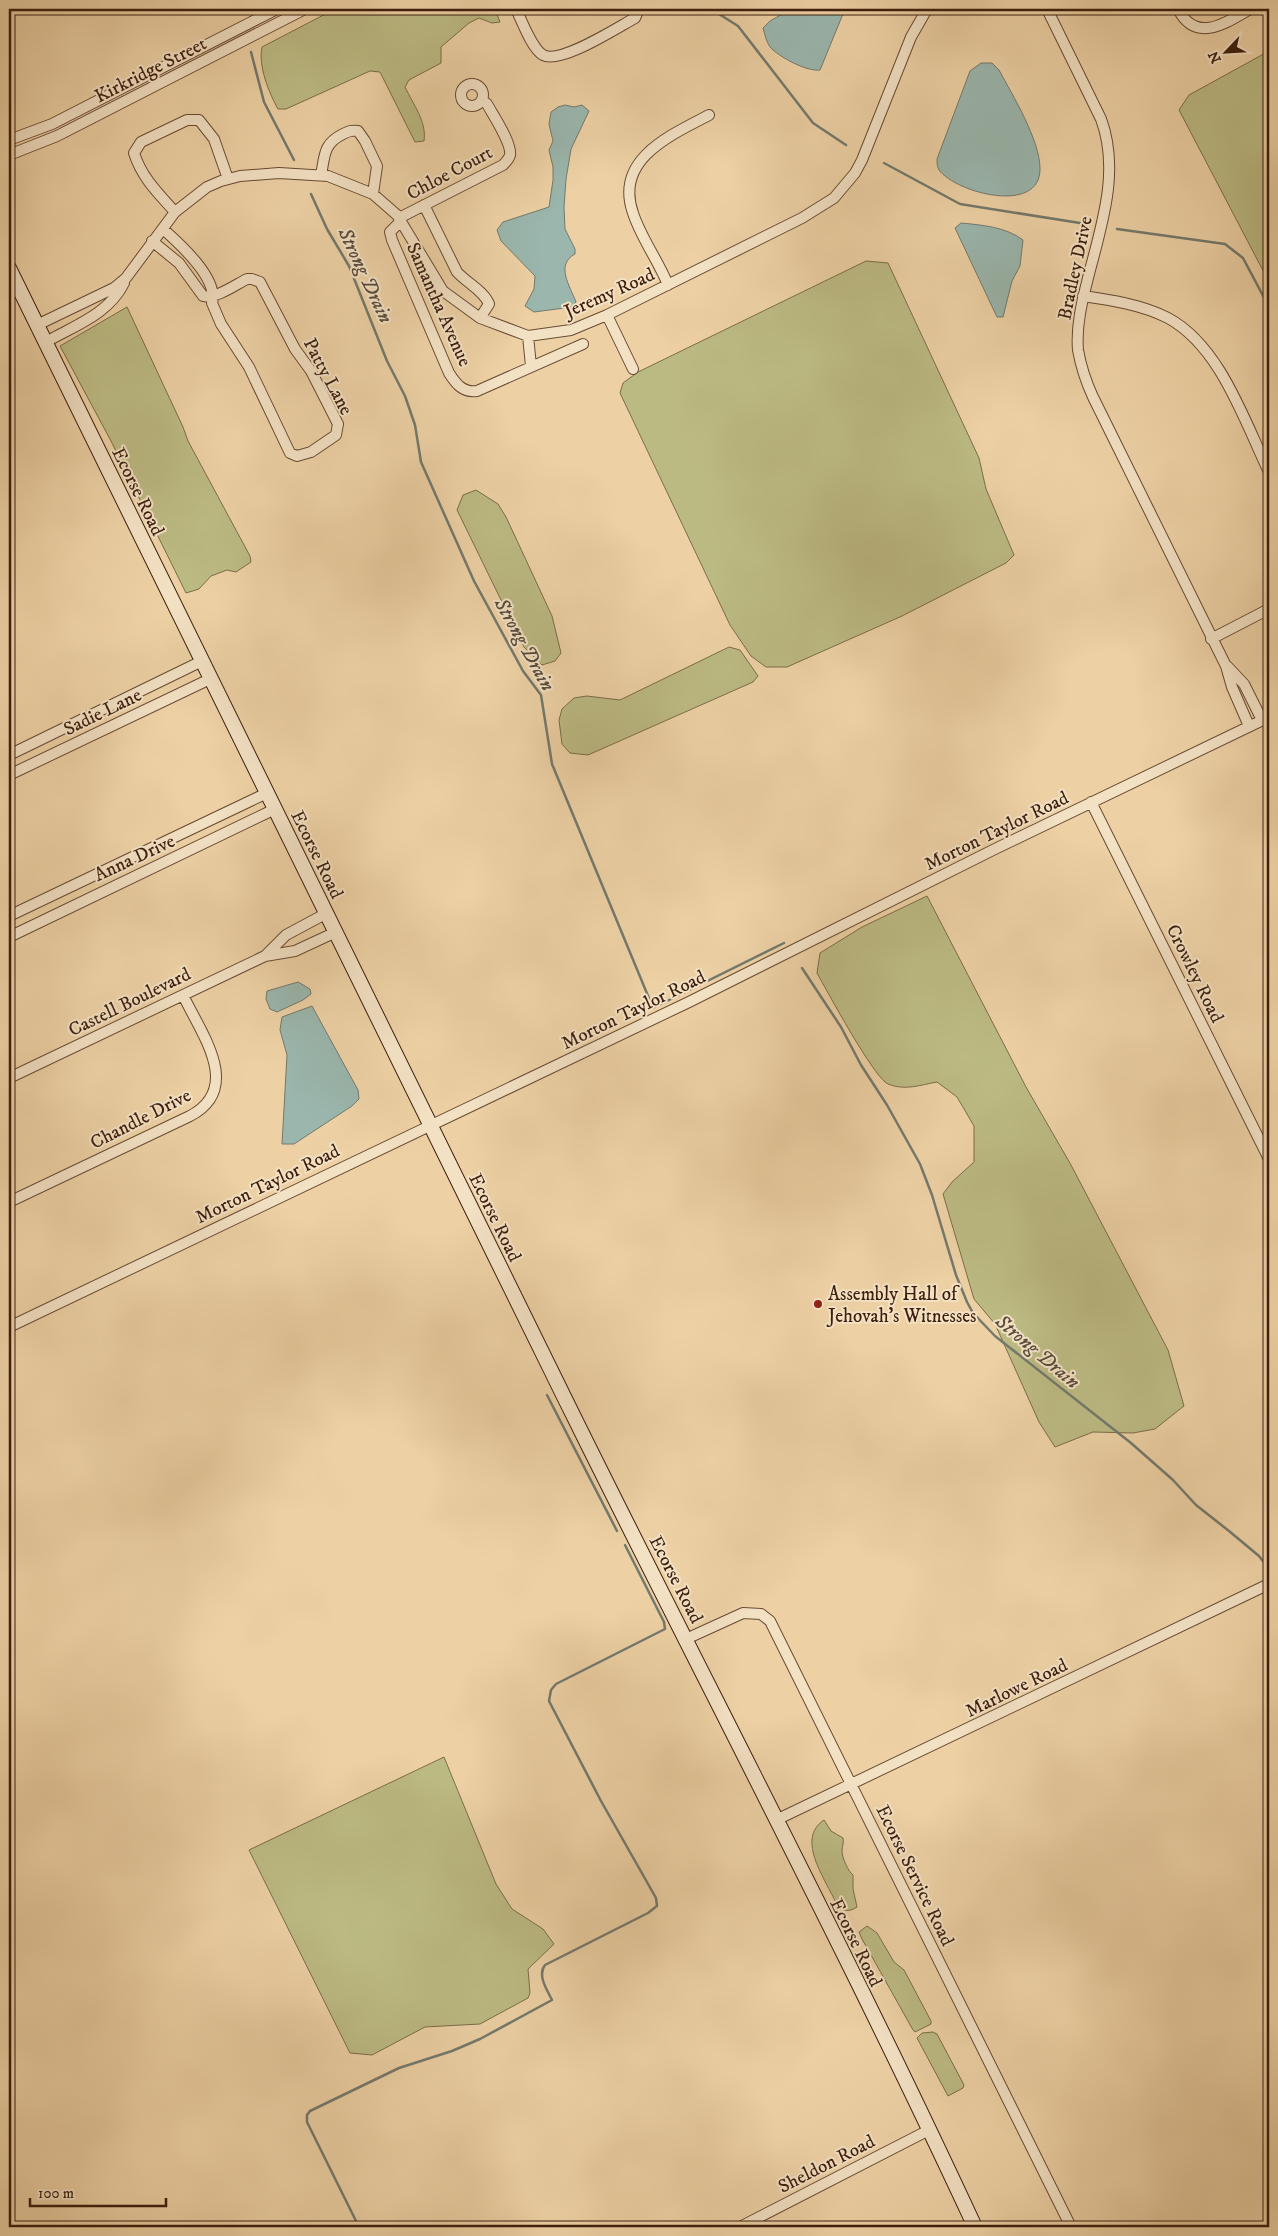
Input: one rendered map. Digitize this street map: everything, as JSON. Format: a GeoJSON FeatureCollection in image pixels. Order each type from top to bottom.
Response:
{"type":"FeatureCollection","features":[{"type":"Feature","properties":{"kind":"main road","name":"Ecorse Road"},"geometry":{"type":"LineString","coordinates":[[9,268],[578,1426],[776,1820],[976,2227]]}},
{"type":"Feature","properties":{"kind":"main road","name":"Ecorse Road"},"geometry":{"type":"LineString","coordinates":[[954,2181],[982,2227]]}},
{"type":"Feature","properties":{"kind":"street","name":"Kirkridge Street"},"geometry":{"type":"LineString","coordinates":[[9,140],[52,124],[277,9]]}},
{"type":"Feature","properties":{"kind":"street","name":"Kirkridge Street"},"geometry":{"type":"LineString","coordinates":[[9,155],[57,136],[305,9]]}},
{"type":"Feature","properties":{"kind":"street"},"geometry":{"type":"LineString","coordinates":[[516,9],[536,48],[543,55],[552,58],[569,53],[635,18],[640,9]]}},
{"type":"Feature","properties":{"kind":"street","name":"Jeremy Road"},"geometry":{"type":"LineString","coordinates":[[46,342],[107,307],[175,212],[208,187],[228,179],[270,173],[320,175],[340,179],[373,194],[384,202],[400,219],[431,275],[443,291],[480,318],[528,336],[571,330],[607,316],[802,218],[826,204],[839,192],[862,160],[911,37],[927,9]]}},
{"type":"Feature","properties":{"kind":"street","name":"Bradley Drive"},"geometry":{"type":"LineString","coordinates":[[1047,9],[1101,119],[1108,142],[1110,182],[1083,296],[1078,338],[1086,381],[1211,639],[1226,666],[1232,688],[1249,726]]}},
{"type":"Feature","properties":{"kind":"street"},"geometry":{"type":"LineString","coordinates":[[1178,9],[1183,17],[1192,25],[1210,28],[1221,26],[1250,9]]}},
{"type":"Feature","properties":{"kind":"street","name":"Chloe Court"},"geometry":{"type":"LineString","coordinates":[[400,219],[503,165],[508,159],[510,153],[509,145],[487,104],[482,100]]}},
{"type":"Feature","properties":{"kind":"street"},"geometry":{"type":"LineString","coordinates":[[668,285],[633,215],[629,201],[630,189],[635,171],[641,159],[649,150],[709,116]]}},
{"type":"Feature","properties":{"kind":"street"},"geometry":{"type":"LineString","coordinates":[[175,212],[148,183],[138,167],[134,153],[141,142],[186,120],[200,120],[214,139],[228,179]]}},
{"type":"Feature","properties":{"kind":"street"},"geometry":{"type":"LineString","coordinates":[[320,175],[328,144],[350,130],[358,131],[363,135],[376,162],[377,171],[373,194]]}},
{"type":"Feature","properties":{"kind":"street"},"geometry":{"type":"LineString","coordinates":[[424,205],[457,272],[465,281],[486,297],[488,304],[480,318]]}},
{"type":"Feature","properties":{"kind":"street","name":"Samantha Avenue"},"geometry":{"type":"LineString","coordinates":[[400,219],[390,232],[392,240],[455,382],[470,392],[477,391],[583,344]]}},
{"type":"Feature","properties":{"kind":"street","name":"Patty Lane"},"geometry":{"type":"LineString","coordinates":[[163,229],[190,253],[213,289],[212,303],[220,324],[249,366],[290,453],[297,456],[311,452],[336,435],[338,430],[337,420],[311,371],[295,349],[260,282],[247,279],[214,296]]}},
{"type":"Feature","properties":{"kind":"street"},"geometry":{"type":"LineString","coordinates":[[152,242],[179,263],[203,296],[214,296]]}},
{"type":"Feature","properties":{"kind":"street","name":"Jeremy Road"},"geometry":{"type":"LineString","coordinates":[[37,325],[101,296],[126,278]]}},
{"type":"Feature","properties":{"kind":"street"},"geometry":{"type":"LineString","coordinates":[[1083,296],[1145,309],[1168,319],[1191,334],[1210,354],[1222,373],[1269,472]]}},
{"type":"Feature","properties":{"kind":"street"},"geometry":{"type":"LineString","coordinates":[[607,316],[633,369]]}},
{"type":"Feature","properties":{"kind":"street"},"geometry":{"type":"LineString","coordinates":[[528,336],[531,366]]}},
{"type":"Feature","properties":{"kind":"street"},"geometry":{"type":"LineString","coordinates":[[1211,639],[1269,609]]}},
{"type":"Feature","properties":{"kind":"street","name":"Sadie Lane"},"geometry":{"type":"LineString","coordinates":[[9,755],[202,661]]}},
{"type":"Feature","properties":{"kind":"street","name":"Bradley Drive"},"geometry":{"type":"LineString","coordinates":[[1226,666],[1244,684],[1266,718]]}},
{"type":"Feature","properties":{"kind":"street","name":"Sadie Lane"},"geometry":{"type":"LineString","coordinates":[[9,775],[210,679]]}},
{"type":"Feature","properties":{"kind":"street","name":"Morton Taylor Road"},"geometry":{"type":"LineString","coordinates":[[9,1327],[689,1002],[1091,802],[1266,718]]}},
{"type":"Feature","properties":{"kind":"street","name":"Anna Drive"},"geometry":{"type":"LineString","coordinates":[[9,916],[267,793]]}},
{"type":"Feature","properties":{"kind":"street","name":"Crowley Road"},"geometry":{"type":"LineString","coordinates":[[1091,802],[1269,1159]]}},
{"type":"Feature","properties":{"kind":"street","name":"Anna Drive"},"geometry":{"type":"LineString","coordinates":[[9,937],[275,809]]}},
{"type":"Feature","properties":{"kind":"street","name":"Castell Boulevard"},"geometry":{"type":"LineString","coordinates":[[265,956],[286,935],[327,913]]}},
{"type":"Feature","properties":{"kind":"street","name":"Castell Boulevard"},"geometry":{"type":"LineString","coordinates":[[9,1078],[265,956],[295,951],[336,932]]}},
{"type":"Feature","properties":{"kind":"street","name":"Chandle Drive"},"geometry":{"type":"LineString","coordinates":[[9,1202],[190,1116],[206,1105],[216,1088],[216,1068],[183,995]]}},
{"type":"Feature","properties":{"kind":"street","name":"Marlowe Road"},"geometry":{"type":"LineString","coordinates":[[776,1820],[1269,1584]]}},
{"type":"Feature","properties":{"kind":"street","name":"Ecorse Service Road"},"geometry":{"type":"LineString","coordinates":[[686,1639],[743,1612],[755,1612],[767,1618],[773,1626],[1071,2227]]}},
{"type":"Feature","properties":{"kind":"street","name":"Sheldon Road"},"geometry":{"type":"LineString","coordinates":[[740,2227],[929,2130]]}},
{"type":"Feature","properties":{"kind":"shaded area"},"geometry":{"type":"Polygon","coordinates":[[[335,9],[495,9],[500,22],[492,23],[479,18],[469,23],[441,47],[441,63],[409,80],[405,87],[419,113],[424,134],[424,141],[415,142],[380,72],[370,71],[286,109],[278,109],[263,71],[262,47],[335,9]]]}},
{"type":"Feature","properties":{"kind":"shaded area"},"geometry":{"type":"Polygon","coordinates":[[[1269,51],[1269,282],[1179,110],[1189,95],[1269,51]]]}},
{"type":"Feature","properties":{"kind":"shaded area"},"geometry":{"type":"Polygon","coordinates":[[[866,261],[888,263],[979,458],[986,489],[1014,555],[1006,563],[902,616],[787,667],[766,667],[751,656],[730,625],[620,393],[623,383],[638,372],[866,261]]]}},
{"type":"Feature","properties":{"kind":"shaded area"},"geometry":{"type":"Polygon","coordinates":[[[127,307],[188,441],[250,556],[251,562],[236,572],[227,570],[211,576],[199,589],[186,593],[111,441],[60,346],[127,307]]]}},
{"type":"Feature","properties":{"kind":"shaded area"},"geometry":{"type":"Polygon","coordinates":[[[476,490],[498,504],[506,517],[552,616],[561,653],[555,661],[542,665],[524,647],[457,510],[463,495],[476,490]]]}},
{"type":"Feature","properties":{"kind":"shaded area"},"geometry":{"type":"Polygon","coordinates":[[[729,647],[740,650],[758,676],[753,682],[588,755],[570,753],[562,744],[559,720],[562,709],[574,698],[587,696],[620,700],[729,647]]]}},
{"type":"Feature","properties":{"kind":"shaded area"},"geometry":{"type":"Polygon","coordinates":[[[927,896],[1026,1087],[1071,1165],[1168,1350],[1184,1406],[1155,1429],[1133,1433],[1093,1432],[1055,1447],[1039,1422],[995,1324],[974,1299],[943,1194],[952,1182],[974,1162],[974,1126],[957,1097],[937,1082],[912,1087],[900,1087],[888,1084],[881,1078],[851,1033],[817,973],[820,953],[862,927],[927,896]]]}},
{"type":"Feature","properties":{"kind":"shaded area"},"geometry":{"type":"Polygon","coordinates":[[[444,1757],[496,1884],[512,1909],[543,1929],[554,1944],[528,1969],[530,1993],[528,1998],[480,2024],[425,2027],[372,2055],[350,2053],[249,1850],[444,1757]]]}},
{"type":"Feature","properties":{"kind":"shaded area"},"geometry":{"type":"Polygon","coordinates":[[[824,1820],[831,1831],[843,1838],[842,1854],[847,1867],[853,1875],[853,1889],[857,1907],[851,1910],[843,1909],[836,1903],[815,1860],[812,1838],[816,1828],[824,1820]]]}},
{"type":"Feature","properties":{"kind":"shaded area"},"geometry":{"type":"Polygon","coordinates":[[[867,1926],[877,1933],[894,1962],[904,1970],[931,2024],[915,2032],[913,2030],[862,1939],[859,1932],[867,1926]]]}},
{"type":"Feature","properties":{"kind":"shaded area"},"geometry":{"type":"Polygon","coordinates":[[[933,2032],[937,2034],[964,2085],[963,2088],[948,2096],[917,2038],[922,2033],[933,2032]]]}},
{"type":"Feature","properties":{"kind":"water"},"geometry":{"type":"Polygon","coordinates":[[[791,9],[845,9],[820,70],[808,69],[794,63],[770,47],[763,28],[770,21],[791,9]]]}},
{"type":"Feature","properties":{"kind":"water"},"geometry":{"type":"Polygon","coordinates":[[[981,63],[992,63],[999,70],[1025,118],[1036,145],[1040,169],[1036,183],[1027,192],[1013,196],[978,192],[962,186],[939,170],[937,159],[970,71],[981,63]]]}},
{"type":"Feature","properties":{"kind":"water"},"geometry":{"type":"Polygon","coordinates":[[[565,105],[574,107],[582,105],[589,111],[571,149],[564,207],[565,229],[575,249],[575,254],[569,259],[565,270],[576,302],[572,307],[534,312],[525,306],[534,289],[535,276],[501,241],[497,230],[503,222],[549,207],[553,167],[549,150],[553,141],[549,124],[551,112],[565,105]]]}},
{"type":"Feature","properties":{"kind":"water"},"geometry":{"type":"Polygon","coordinates":[[[961,223],[1001,229],[1023,240],[1020,266],[1012,281],[1003,317],[997,317],[955,228],[961,223]]]}},
{"type":"Feature","properties":{"kind":"water"},"geometry":{"type":"Polygon","coordinates":[[[298,982],[310,989],[311,994],[303,1000],[277,1012],[270,1009],[266,999],[267,991],[298,982]]]}},
{"type":"Feature","properties":{"kind":"water"},"geometry":{"type":"Polygon","coordinates":[[[312,1006],[358,1090],[359,1099],[352,1106],[294,1144],[282,1144],[287,1055],[280,1030],[282,1017],[312,1006]]]}},
{"type":"Feature","properties":{"kind":"waterway"},"geometry":{"type":"LineString","coordinates":[[711,9],[738,26],[813,123],[846,145]]}},
{"type":"Feature","properties":{"kind":"waterway","name":"Strong Drain"},"geometry":{"type":"LineString","coordinates":[[251,52],[264,102],[294,160]]}},
{"type":"Feature","properties":{"kind":"waterway"},"geometry":{"type":"LineString","coordinates":[[884,163],[960,204],[1080,223]]}},
{"type":"Feature","properties":{"kind":"waterway","name":"Strong Drain"},"geometry":{"type":"LineString","coordinates":[[311,194],[327,229],[349,266],[387,361],[405,396],[415,425],[421,462],[474,581],[523,671],[541,695],[552,764],[653,1008],[784,943]]}},
{"type":"Feature","properties":{"kind":"waterway"},"geometry":{"type":"LineString","coordinates":[[1117,229],[1225,244],[1243,258],[1269,307]]}},
{"type":"Feature","properties":{"kind":"waterway","name":"Strong Drain"},"geometry":{"type":"LineString","coordinates":[[802,968],[841,1027],[861,1065],[887,1105],[920,1164],[932,1195],[956,1275],[973,1313],[995,1336],[1131,1443],[1173,1480],[1196,1505],[1259,1556],[1266,1565]]}},
{"type":"Feature","properties":{"kind":"waterway"},"geometry":{"type":"LineString","coordinates":[[547,1395],[617,1531]]}},
{"type":"Feature","properties":{"kind":"waterway"},"geometry":{"type":"LineString","coordinates":[[359,2227],[307,2122],[307,2115],[310,2111],[399,2068],[452,2051],[480,2039],[552,2000],[542,1978],[545,1965],[648,1913],[657,1906],[656,1898],[601,1801],[549,1701],[551,1690],[556,1684],[665,1629],[664,1622],[625,1545]]}},
{"type":"Feature","properties":{"kind":"place","name":"Assembly Hall of Jehovah's Witnesses"},"geometry":{"type":"Point","coordinates":[818,1304]}}]}
